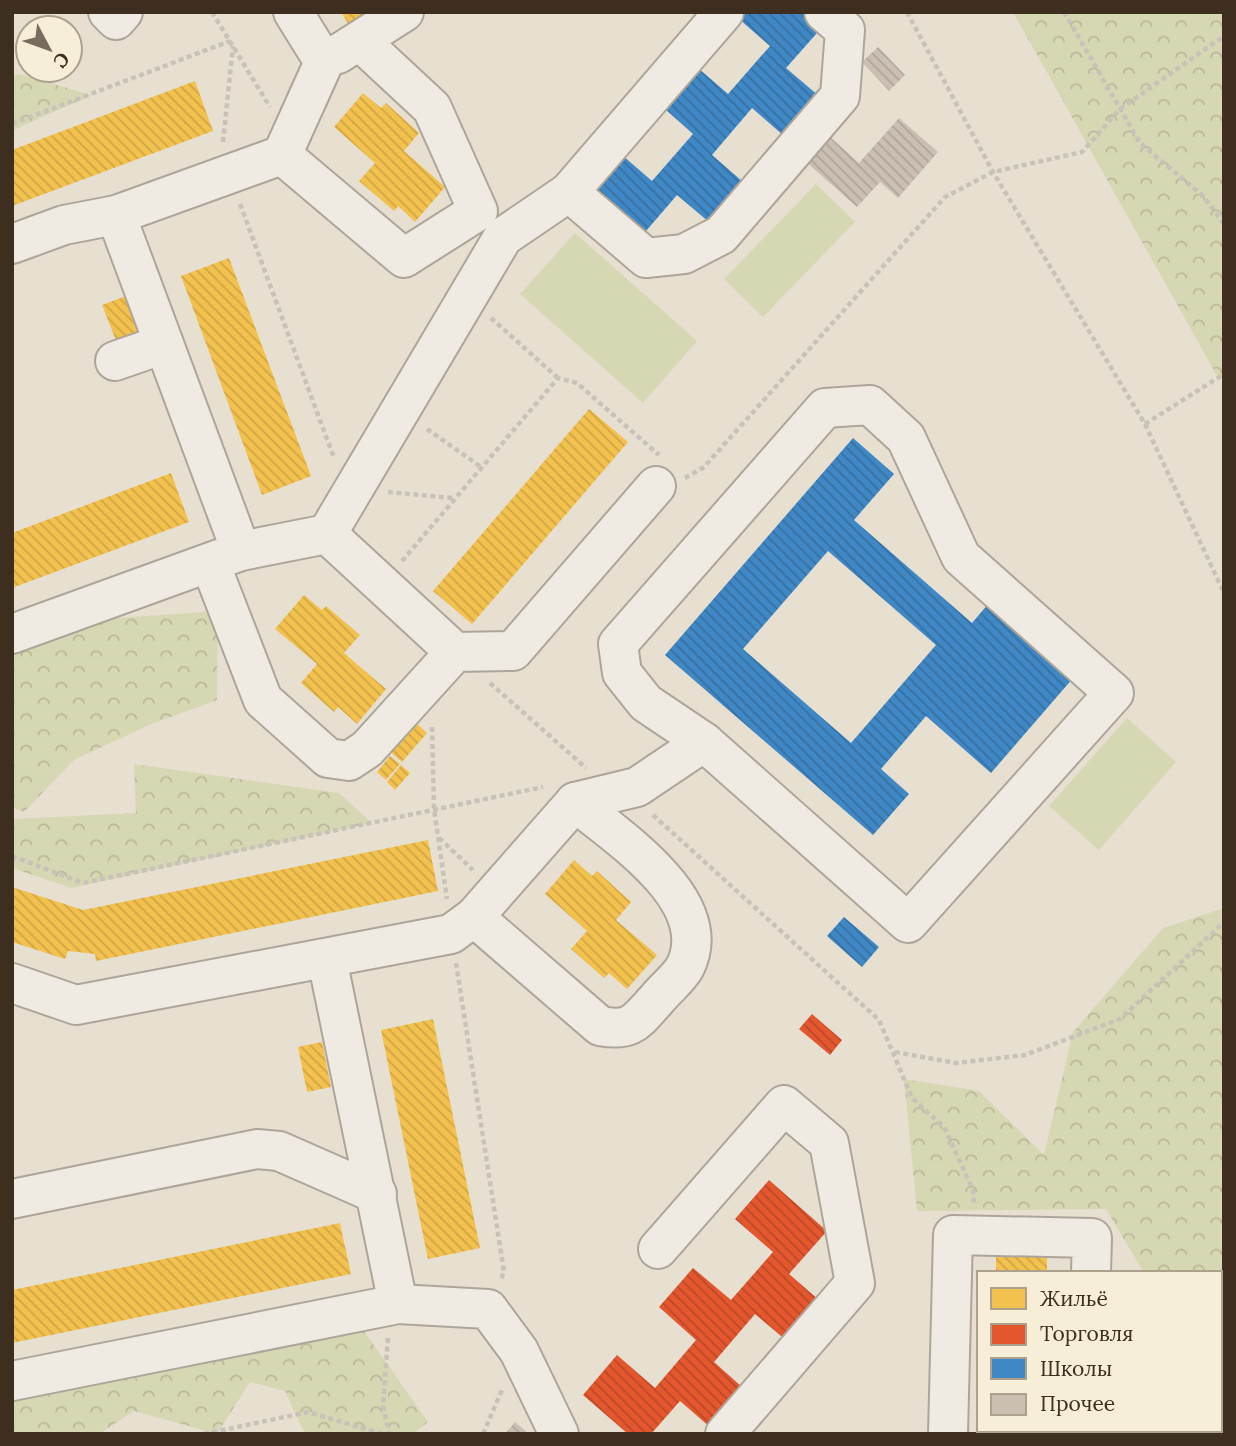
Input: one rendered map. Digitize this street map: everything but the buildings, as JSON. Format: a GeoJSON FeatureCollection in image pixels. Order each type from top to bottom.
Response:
{"type":"FeatureCollection","features":[{"type":"Feature","properties":{"kind":"lane"},"geometry":{"type":"LineString","coordinates":[[108,12],[117,20],[123,12]]}},
{"type":"Feature","properties":{"kind":"lane"},"geometry":{"type":"LineString","coordinates":[[293,12],[324,62]]}},
{"type":"Feature","properties":{"kind":"lane"},"geometry":{"type":"LineString","coordinates":[[12,244],[64,225],[116,215],[229,174],[286,147],[324,62],[361,42],[404,12]]}},
{"type":"Feature","properties":{"kind":"lane"},"geometry":{"type":"LineString","coordinates":[[12,634],[226,557],[327,534],[503,237],[569,192],[724,12]]}},
{"type":"Feature","properties":{"kind":"lane"},"geometry":{"type":"LineString","coordinates":[[569,192],[646,258],[684,254],[721,234],[840,96],[845,30],[824,12]]}},
{"type":"Feature","properties":{"kind":"lane"},"geometry":{"type":"LineString","coordinates":[[286,147],[404,258],[478,211],[432,108],[361,42]]}},
{"type":"Feature","properties":{"kind":"lane"},"geometry":{"type":"LineString","coordinates":[[116,215],[164,344],[226,557],[263,700],[328,758],[349,761],[367,749],[443,664],[513,651],[671,474]]}},
{"type":"Feature","properties":{"kind":"lane"},"geometry":{"type":"LineString","coordinates":[[115,361],[164,344]]}},
{"type":"Feature","properties":{"kind":"lane"},"geometry":{"type":"LineString","coordinates":[[870,405],[906,438],[961,558],[1115,693],[908,923],[704,742],[646,703],[622,673],[618,644],[825,408],[870,405]]}},
{"type":"Feature","properties":{"kind":"lane"},"geometry":{"type":"LineString","coordinates":[[327,534],[383,586],[443,664]]}},
{"type":"Feature","properties":{"kind":"lane"},"geometry":{"type":"LineString","coordinates":[[565,793],[622,792],[637,787],[704,742]]}},
{"type":"Feature","properties":{"kind":"lane"},"geometry":{"type":"LineString","coordinates":[[12,983],[76,1005],[327,959],[474,914],[565,793]]}},
{"type":"Feature","properties":{"kind":"lane"},"geometry":{"type":"LineString","coordinates":[[474,914],[600,1026],[620,1030],[638,1020],[685,967],[692,937],[681,904],[660,872],[565,793]]}},
{"type":"Feature","properties":{"kind":"lane"},"geometry":{"type":"LineString","coordinates":[[327,959],[377,1194],[394,1305]]}},
{"type":"Feature","properties":{"kind":"lane"},"geometry":{"type":"LineString","coordinates":[[658,1249],[784,1105],[829,1143],[855,1283],[725,1434]]}},
{"type":"Feature","properties":{"kind":"lane"},"geometry":{"type":"LineString","coordinates":[[12,1199],[257,1149],[279,1151],[377,1194]]}},
{"type":"Feature","properties":{"kind":"lane"},"geometry":{"type":"LineString","coordinates":[[948,1434],[953,1235],[1092,1238],[1091,1271]]}},
{"type":"Feature","properties":{"kind":"lane"},"geometry":{"type":"LineString","coordinates":[[12,1381],[394,1305],[488,1308],[519,1351],[559,1434]]}},
{"type":"Feature","properties":{"kind":"path"},"geometry":{"type":"LineString","coordinates":[[212,12],[286,147]]}},
{"type":"Feature","properties":{"kind":"path"},"geometry":{"type":"LineString","coordinates":[[907,12],[993,172],[1145,424],[1224,593]]}},
{"type":"Feature","properties":{"kind":"path"},"geometry":{"type":"LineString","coordinates":[[1064,12],[1140,143],[1203,197],[1224,224]]}},
{"type":"Feature","properties":{"kind":"path"},"geometry":{"type":"LineString","coordinates":[[383,586],[558,378],[577,383],[671,474],[704,467],[945,197],[993,172],[1082,152],[1120,109],[1224,36]]}},
{"type":"Feature","properties":{"kind":"path"},"geometry":{"type":"LineString","coordinates":[[12,124],[231,43]]}},
{"type":"Feature","properties":{"kind":"path"},"geometry":{"type":"LineString","coordinates":[[231,43],[222,156],[350,492],[454,499]]}},
{"type":"Feature","properties":{"kind":"path"},"geometry":{"type":"LineString","coordinates":[[1145,424],[1224,374]]}},
{"type":"Feature","properties":{"kind":"path"},"geometry":{"type":"LineString","coordinates":[[399,409],[481,467]]}},
{"type":"Feature","properties":{"kind":"path"},"geometry":{"type":"LineString","coordinates":[[443,664],[596,777],[641,805],[879,1020],[895,1052],[912,1098],[944,1127],[973,1190],[975,1236]]}},
{"type":"Feature","properties":{"kind":"path"},"geometry":{"type":"LineString","coordinates":[[443,664],[434,809],[438,837],[474,914]]}},
{"type":"Feature","properties":{"kind":"path"},"geometry":{"type":"LineString","coordinates":[[12,856],[83,883],[434,809],[565,793]]}},
{"type":"Feature","properties":{"kind":"path"},"geometry":{"type":"LineString","coordinates":[[438,837],[474,914],[504,1272],[488,1308]]}},
{"type":"Feature","properties":{"kind":"path"},"geometry":{"type":"LineString","coordinates":[[895,1052],[956,1063],[1025,1055],[1120,1019],[1224,922]]}},
{"type":"Feature","properties":{"kind":"path"},"geometry":{"type":"LineString","coordinates":[[388,1434],[383,1406],[394,1305]]}},
{"type":"Feature","properties":{"kind":"path"},"geometry":{"type":"LineString","coordinates":[[204,1434],[308,1412],[382,1434]]}},
{"type":"Feature","properties":{"kind":"green space"},"geometry":{"type":"Polygon","coordinates":[[[1013,12],[1224,12],[1224,377],[1216,374],[1013,12]]]}},
{"type":"Feature","properties":{"kind":"green space"},"geometry":{"type":"Polygon","coordinates":[[[12,76],[14,84],[53,84],[91,95],[12,131],[12,76]]]}},
{"type":"Feature","properties":{"kind":"green space"},"geometry":{"type":"Polygon","coordinates":[[[816,184],[855,222],[763,317],[724,279],[816,184]]]}},
{"type":"Feature","properties":{"kind":"green space"},"geometry":{"type":"Polygon","coordinates":[[[575,233],[697,341],[643,403],[520,294],[575,233]]]}},
{"type":"Feature","properties":{"kind":"green space"},"geometry":{"type":"Polygon","coordinates":[[[218,611],[217,700],[149,725],[74,760],[24,812],[12,807],[12,652],[91,620],[218,611]]]}},
{"type":"Feature","properties":{"kind":"green space"},"geometry":{"type":"Polygon","coordinates":[[[1127,718],[1176,762],[1099,850],[1049,806],[1127,718]]]}},
{"type":"Feature","properties":{"kind":"green space"},"geometry":{"type":"Polygon","coordinates":[[[134,764],[339,793],[372,823],[71,888],[12,868],[12,819],[136,813],[134,764]]]}},
{"type":"Feature","properties":{"kind":"green space"},"geometry":{"type":"Polygon","coordinates":[[[1224,908],[1224,1289],[1222,1271],[1143,1271],[1106,1209],[917,1211],[904,1079],[979,1091],[1044,1155],[1073,1032],[1163,928],[1224,908]]]}},
{"type":"Feature","properties":{"kind":"green space"},"geometry":{"type":"Polygon","coordinates":[[[362,1328],[428,1422],[413,1434],[305,1434],[285,1391],[250,1382],[217,1434],[134,1411],[99,1434],[12,1434],[12,1397],[362,1328]]]}}]}
